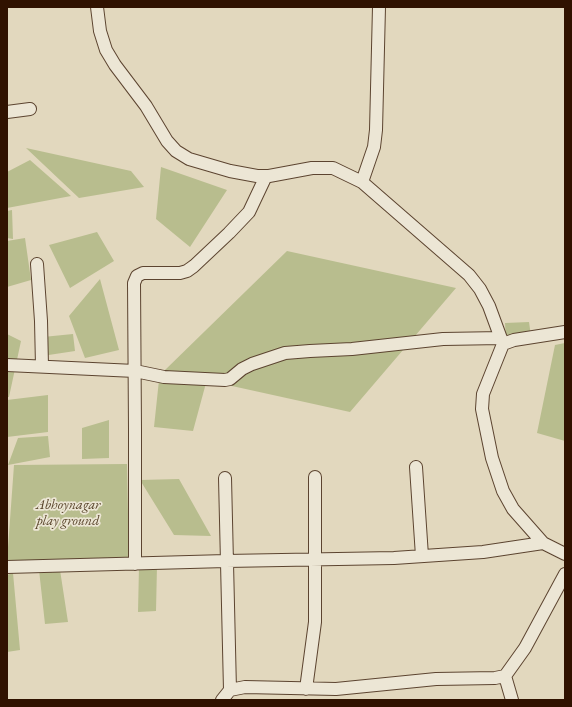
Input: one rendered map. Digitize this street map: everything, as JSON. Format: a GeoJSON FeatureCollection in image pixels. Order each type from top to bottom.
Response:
{"type":"FeatureCollection","features":[{"type":"Feature","properties":{"kind":"street"},"geometry":{"type":"LineString","coordinates":[[98,7],[100,31],[106,50],[115,65],[146,106],[167,141],[176,151],[189,159],[223,170],[257,176],[317,168],[333,168],[362,182],[469,275],[480,289],[489,306],[502,341],[483,394],[482,409],[490,451],[503,491],[512,509],[543,543],[565,554]]}},
{"type":"Feature","properties":{"kind":"street"},"geometry":{"type":"LineString","coordinates":[[362,182],[374,147],[376,130],[379,7]]}},
{"type":"Feature","properties":{"kind":"street"},"geometry":{"type":"LineString","coordinates":[[7,112],[30,109]]}},
{"type":"Feature","properties":{"kind":"street"},"geometry":{"type":"LineString","coordinates":[[135,564],[134,283],[137,276],[150,272],[180,273],[187,271],[194,266],[249,212],[266,176]]}},
{"type":"Feature","properties":{"kind":"street"},"geometry":{"type":"LineString","coordinates":[[37,264],[41,321],[42,366]]}},
{"type":"Feature","properties":{"kind":"street"},"geometry":{"type":"LineString","coordinates":[[7,365],[135,371],[164,377],[225,380],[230,379],[242,369],[252,364],[285,353],[310,350],[352,349],[443,340],[502,341],[565,332]]}},
{"type":"Feature","properties":{"kind":"street"},"geometry":{"type":"LineString","coordinates":[[416,467],[422,556]]}},
{"type":"Feature","properties":{"kind":"street"},"geometry":{"type":"LineString","coordinates":[[306,689],[315,622],[315,477]]}},
{"type":"Feature","properties":{"kind":"street"},"geometry":{"type":"LineString","coordinates":[[225,478],[230,690]]}},
{"type":"Feature","properties":{"kind":"street"},"geometry":{"type":"LineString","coordinates":[[7,567],[394,558],[483,552],[543,543]]}},
{"type":"Feature","properties":{"kind":"street"},"geometry":{"type":"LineString","coordinates":[[222,700],[230,690],[245,686],[336,689],[436,679],[495,678],[505,676],[525,648],[565,574]]}},
{"type":"Feature","properties":{"kind":"street"},"geometry":{"type":"LineString","coordinates":[[505,676],[512,700]]}},
{"type":"Feature","properties":{"kind":"green space"},"geometry":{"type":"Polygon","coordinates":[[[26,148],[131,171],[144,187],[79,198],[26,148]]]}},
{"type":"Feature","properties":{"kind":"green space"},"geometry":{"type":"Polygon","coordinates":[[[30,160],[71,196],[7,208],[7,172],[30,160]]]}},
{"type":"Feature","properties":{"kind":"green space"},"geometry":{"type":"Polygon","coordinates":[[[161,167],[227,190],[190,247],[156,219],[161,167]]]}},
{"type":"Feature","properties":{"kind":"green space"},"geometry":{"type":"Polygon","coordinates":[[[12,210],[13,239],[7,238],[7,211],[12,210]]]}},
{"type":"Feature","properties":{"kind":"green space"},"geometry":{"type":"Polygon","coordinates":[[[97,232],[114,261],[70,288],[49,245],[97,232]]]}},
{"type":"Feature","properties":{"kind":"green space"},"geometry":{"type":"Polygon","coordinates":[[[25,238],[31,280],[7,287],[7,241],[25,238]]]}},
{"type":"Feature","properties":{"kind":"green space"},"geometry":{"type":"Polygon","coordinates":[[[287,251],[456,288],[350,412],[164,371],[287,251]]]}},
{"type":"Feature","properties":{"kind":"green space"},"geometry":{"type":"Polygon","coordinates":[[[100,279],[119,350],[85,358],[69,316],[100,279]]]}},
{"type":"Feature","properties":{"kind":"green space"},"geometry":{"type":"Polygon","coordinates":[[[529,322],[531,336],[506,340],[505,323],[529,322]]]}},
{"type":"Feature","properties":{"kind":"green space"},"geometry":{"type":"Polygon","coordinates":[[[7,334],[21,341],[9,397],[7,397],[7,334]]]}},
{"type":"Feature","properties":{"kind":"green space"},"geometry":{"type":"Polygon","coordinates":[[[73,334],[75,351],[42,356],[43,337],[73,334]]]}},
{"type":"Feature","properties":{"kind":"green space"},"geometry":{"type":"Polygon","coordinates":[[[565,343],[565,441],[537,433],[555,345],[565,343]]]}},
{"type":"Feature","properties":{"kind":"green space"},"geometry":{"type":"Polygon","coordinates":[[[159,380],[206,383],[193,431],[154,427],[159,380]]]}},
{"type":"Feature","properties":{"kind":"green space"},"geometry":{"type":"Polygon","coordinates":[[[48,395],[48,432],[7,437],[7,400],[48,395]]]}},
{"type":"Feature","properties":{"kind":"green space"},"geometry":{"type":"Polygon","coordinates":[[[109,420],[109,458],[82,459],[82,428],[109,420]]]}},
{"type":"Feature","properties":{"kind":"green space"},"geometry":{"type":"Polygon","coordinates":[[[48,436],[50,457],[8,465],[18,438],[48,436]]]}},
{"type":"Feature","properties":{"kind":"green space","name":"Abhoynagar play ground"},"geometry":{"type":"Polygon","coordinates":[[[127,464],[129,563],[7,561],[14,465],[127,464]]]}},
{"type":"Feature","properties":{"kind":"green space"},"geometry":{"type":"Polygon","coordinates":[[[179,479],[211,536],[174,535],[140,480],[179,479]]]}},
{"type":"Feature","properties":{"kind":"green space"},"geometry":{"type":"Polygon","coordinates":[[[157,566],[156,611],[138,612],[139,567],[157,566]]]}},
{"type":"Feature","properties":{"kind":"green space"},"geometry":{"type":"Polygon","coordinates":[[[39,570],[60,570],[68,622],[45,624],[39,570]]]}},
{"type":"Feature","properties":{"kind":"green space"},"geometry":{"type":"Polygon","coordinates":[[[13,573],[20,650],[7,652],[7,575],[13,573]]]}}]}
